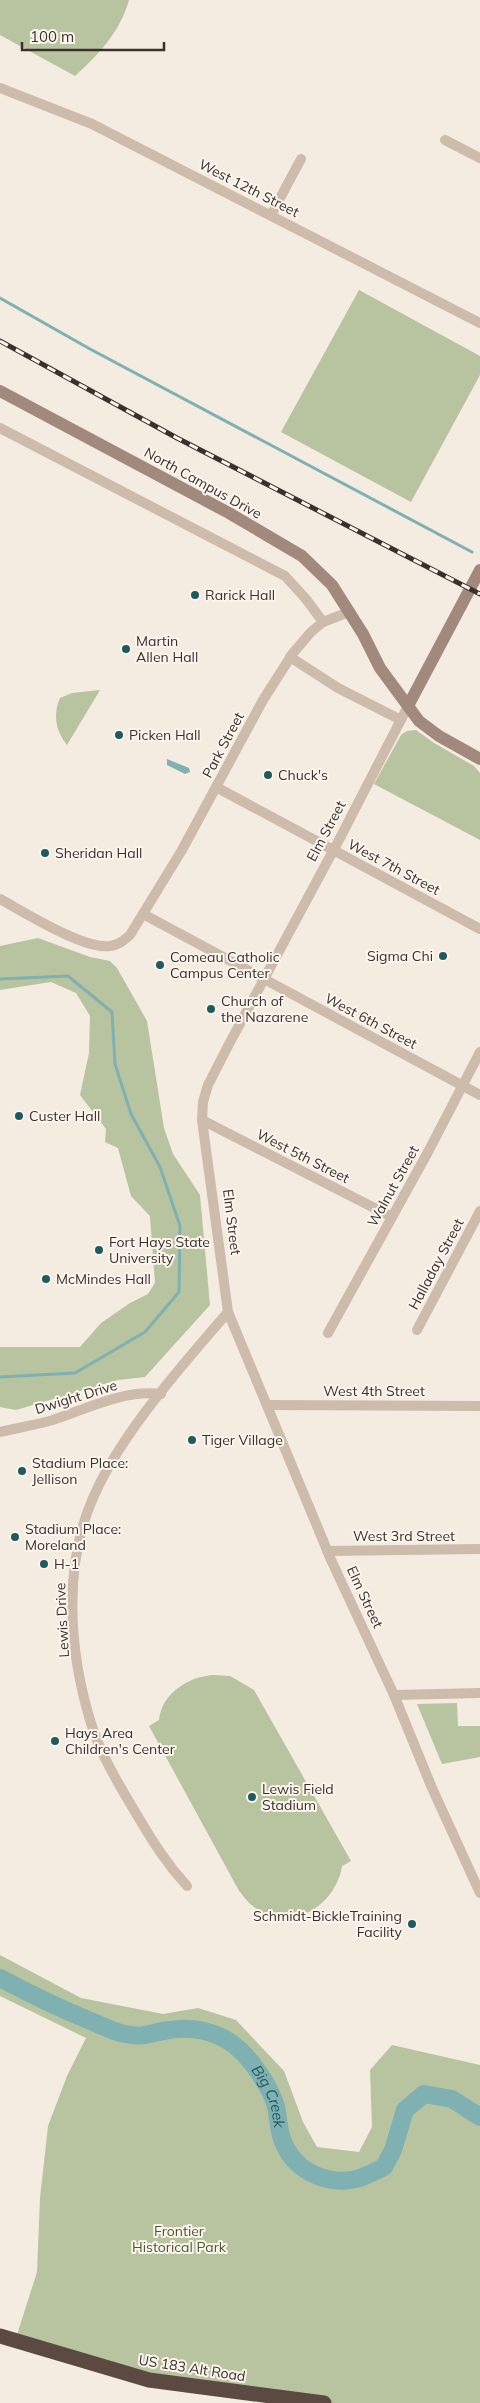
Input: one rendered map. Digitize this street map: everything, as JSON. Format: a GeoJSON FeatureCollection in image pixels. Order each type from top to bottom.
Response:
{"type":"FeatureCollection","features":[{"type":"Feature","properties":{"kind":"highway","name":"US 183 Alt Road"},"geometry":{"type":"LineString","coordinates":[[0,2336],[149,2380],[324,2403]]}},
{"type":"Feature","properties":{"kind":"main road","name":"North Campus Drive"},"geometry":{"type":"LineString","coordinates":[[0,392],[229,513],[302,556],[332,585],[363,634],[380,668],[419,721],[440,736],[480,759]]}},
{"type":"Feature","properties":{"kind":"main road","name":"Elm Street"},"geometry":{"type":"LineString","coordinates":[[408,706],[480,570]]}},
{"type":"Feature","properties":{"kind":"street","name":"West 12th Street"},"geometry":{"type":"LineString","coordinates":[[0,88],[92,124],[480,323]]}},
{"type":"Feature","properties":{"kind":"street"},"geometry":{"type":"LineString","coordinates":[[445,140],[480,158]]}},
{"type":"Feature","properties":{"kind":"street"},"geometry":{"type":"LineString","coordinates":[[271,215],[301,159]]}},
{"type":"Feature","properties":{"kind":"street"},"geometry":{"type":"LineString","coordinates":[[0,428],[285,576],[306,599],[323,622]]}},
{"type":"Feature","properties":{"kind":"street","name":"Park Street"},"geometry":{"type":"LineString","coordinates":[[2,902],[70,936],[108,946],[119,944],[130,935],[216,787],[263,700],[290,657],[311,632],[323,622],[349,612]]}},
{"type":"Feature","properties":{"kind":"street"},"geometry":{"type":"LineString","coordinates":[[290,657],[338,688],[401,720]]}},
{"type":"Feature","properties":{"kind":"street","name":"Elm Street"},"geometry":{"type":"LineString","coordinates":[[408,706],[334,850],[208,1085],[202,1102],[202,1120],[228,1312],[328,1551],[394,1695],[432,1788],[480,1893]]}},
{"type":"Feature","properties":{"kind":"street","name":"West 7th Street"},"geometry":{"type":"LineString","coordinates":[[216,787],[480,928]]}},
{"type":"Feature","properties":{"kind":"street","name":"West 6th Street"},"geometry":{"type":"LineString","coordinates":[[143,914],[480,1095]]}},
{"type":"Feature","properties":{"kind":"street","name":"Walnut Street"},"geometry":{"type":"LineString","coordinates":[[328,1333],[480,1052]]}},
{"type":"Feature","properties":{"kind":"street","name":"West 5th Street"},"geometry":{"type":"LineString","coordinates":[[202,1120],[392,1217]]}},
{"type":"Feature","properties":{"kind":"street","name":"Halladay Street"},"geometry":{"type":"LineString","coordinates":[[416,1330],[480,1211]]}},
{"type":"Feature","properties":{"kind":"street","name":"Lewis Drive"},"geometry":{"type":"LineString","coordinates":[[187,1886],[166,1863],[132,1806],[110,1768],[90,1721],[80,1679],[72,1609],[74,1563],[93,1498],[109,1466],[161,1394],[228,1312]]}},
{"type":"Feature","properties":{"kind":"street","name":"Dwight Drive"},"geometry":{"type":"LineString","coordinates":[[0,1432],[50,1420],[123,1397],[147,1392],[161,1394]]}},
{"type":"Feature","properties":{"kind":"street","name":"West 4th Street"},"geometry":{"type":"LineString","coordinates":[[267,1405],[480,1406]]}},
{"type":"Feature","properties":{"kind":"street","name":"West 3rd Street"},"geometry":{"type":"LineString","coordinates":[[328,1551],[480,1549]]}},
{"type":"Feature","properties":{"kind":"street"},"geometry":{"type":"LineString","coordinates":[[394,1695],[480,1693]]}},
{"type":"Feature","properties":{"kind":"green space"},"geometry":{"type":"Polygon","coordinates":[[[0,0],[129,0],[120,22],[108,42],[75,76],[0,35],[0,0]]]}},
{"type":"Feature","properties":{"kind":"green space"},"geometry":{"type":"Polygon","coordinates":[[[359,290],[480,356],[480,375],[411,502],[281,432],[359,290]]]}},
{"type":"Feature","properties":{"kind":"green space"},"geometry":{"type":"Polygon","coordinates":[[[100,690],[67,745],[60,734],[56,722],[56,710],[60,698],[72,693],[100,690]]]}},
{"type":"Feature","properties":{"kind":"green space"},"geometry":{"type":"Polygon","coordinates":[[[416,730],[434,743],[474,766],[480,773],[480,840],[374,784],[401,735],[407,731],[416,730]]]}},
{"type":"Feature","properties":{"kind":"green space"},"geometry":{"type":"Polygon","coordinates":[[[38,938],[90,957],[110,961],[117,968],[147,1021],[164,1128],[173,1154],[200,1195],[210,1305],[145,1377],[118,1380],[16,1410],[0,1407],[0,1347],[80,1347],[101,1323],[130,1303],[148,1294],[155,1283],[150,1216],[131,1196],[118,1148],[105,1142],[106,1129],[80,1095],[89,1053],[90,1016],[76,993],[51,982],[0,990],[0,946],[38,938]]]}},
{"type":"Feature","properties":{"kind":"green space","name":"Lewis Field Stadium"},"geometry":{"type":"Polygon","coordinates":[[[213,1675],[230,1676],[254,1690],[351,1861],[342,1866],[332,1891],[323,1902],[300,1916],[287,1918],[273,1917],[256,1909],[238,1889],[149,1726],[159,1720],[165,1702],[178,1688],[194,1679],[213,1675]]]}},
{"type":"Feature","properties":{"kind":"green space"},"geometry":{"type":"Polygon","coordinates":[[[457,1703],[458,1726],[480,1726],[480,1757],[442,1764],[417,1704],[457,1703]]]}},
{"type":"Feature","properties":{"kind":"green space","name":"Frontier Historical Park"},"geometry":{"type":"Polygon","coordinates":[[[0,1955],[81,1998],[163,2014],[198,2008],[236,2020],[284,2071],[303,2122],[317,2147],[359,2152],[372,2127],[370,2070],[392,2045],[480,2065],[480,2403],[324,2403],[187,2386],[15,2341],[37,2272],[40,2198],[48,2126],[67,2076],[86,2038],[0,1996],[0,1955]]]}},
{"type":"Feature","properties":{"kind":"water"},"geometry":{"type":"Polygon","coordinates":[[[167,759],[189,768],[190,772],[185,774],[167,765],[167,759]]]}},
{"type":"Feature","properties":{"kind":"waterway"},"geometry":{"type":"LineString","coordinates":[[0,298],[90,349],[472,552]]}},
{"type":"Feature","properties":{"kind":"waterway"},"geometry":{"type":"LineString","coordinates":[[0,979],[68,976],[112,1012],[115,1064],[131,1114],[160,1167],[180,1226],[179,1292],[145,1332],[75,1373],[0,1377]]}},
{"type":"Feature","properties":{"kind":"waterway","name":"Big Creek"},"geometry":{"type":"LineString","coordinates":[[0,1978],[57,2007],[121,2033],[143,2035],[177,2029],[194,2029],[211,2033],[227,2040],[247,2057],[270,2091],[276,2107],[282,2139],[289,2154],[305,2169],[326,2179],[349,2180],[360,2178],[384,2167],[393,2150],[405,2110],[424,2094],[452,2099],[480,2117]]}},
{"type":"Feature","properties":{"kind":"railway"},"geometry":{"type":"LineString","coordinates":[[0,341],[177,438],[480,594]]}},
{"type":"Feature","properties":{"kind":"place","name":"Rarick Hall"},"geometry":{"type":"Point","coordinates":[195,595]}},
{"type":"Feature","properties":{"kind":"place","name":"Martin Allen Hall"},"geometry":{"type":"Point","coordinates":[126,649]}},
{"type":"Feature","properties":{"kind":"place","name":"Picken Hall"},"geometry":{"type":"Point","coordinates":[119,735]}},
{"type":"Feature","properties":{"kind":"place","name":"Chuck's"},"geometry":{"type":"Point","coordinates":[268,775]}},
{"type":"Feature","properties":{"kind":"place","name":"Sheridan Hall"},"geometry":{"type":"Point","coordinates":[45,853]}},
{"type":"Feature","properties":{"kind":"place","name":"Sigma Chi"},"geometry":{"type":"Point","coordinates":[443,956]}},
{"type":"Feature","properties":{"kind":"place","name":"Comeau Catholic Campus Center"},"geometry":{"type":"Point","coordinates":[160,965]}},
{"type":"Feature","properties":{"kind":"place","name":"Church of the Nazarene"},"geometry":{"type":"Point","coordinates":[211,1009]}},
{"type":"Feature","properties":{"kind":"place","name":"Custer Hall"},"geometry":{"type":"Point","coordinates":[19,1116]}},
{"type":"Feature","properties":{"kind":"place","name":"Fort Hays State University"},"geometry":{"type":"Point","coordinates":[99,1250]}},
{"type":"Feature","properties":{"kind":"place","name":"McMindes Hall"},"geometry":{"type":"Point","coordinates":[46,1279]}},
{"type":"Feature","properties":{"kind":"place","name":"Tiger Village"},"geometry":{"type":"Point","coordinates":[192,1440]}},
{"type":"Feature","properties":{"kind":"place","name":"Stadium Place: Jellison"},"geometry":{"type":"Point","coordinates":[22,1471]}},
{"type":"Feature","properties":{"kind":"place","name":"Stadium Place: Moreland"},"geometry":{"type":"Point","coordinates":[15,1537]}},
{"type":"Feature","properties":{"kind":"place","name":"H-1"},"geometry":{"type":"Point","coordinates":[44,1564]}},
{"type":"Feature","properties":{"kind":"place","name":"Hays Area Children's Center"},"geometry":{"type":"Point","coordinates":[55,1741]}},
{"type":"Feature","properties":{"kind":"place","name":"Lewis Field Stadium"},"geometry":{"type":"Point","coordinates":[252,1797]}},
{"type":"Feature","properties":{"kind":"place","name":"Schmidt-BickleTraining Facility"},"geometry":{"type":"Point","coordinates":[412,1924]}}]}
